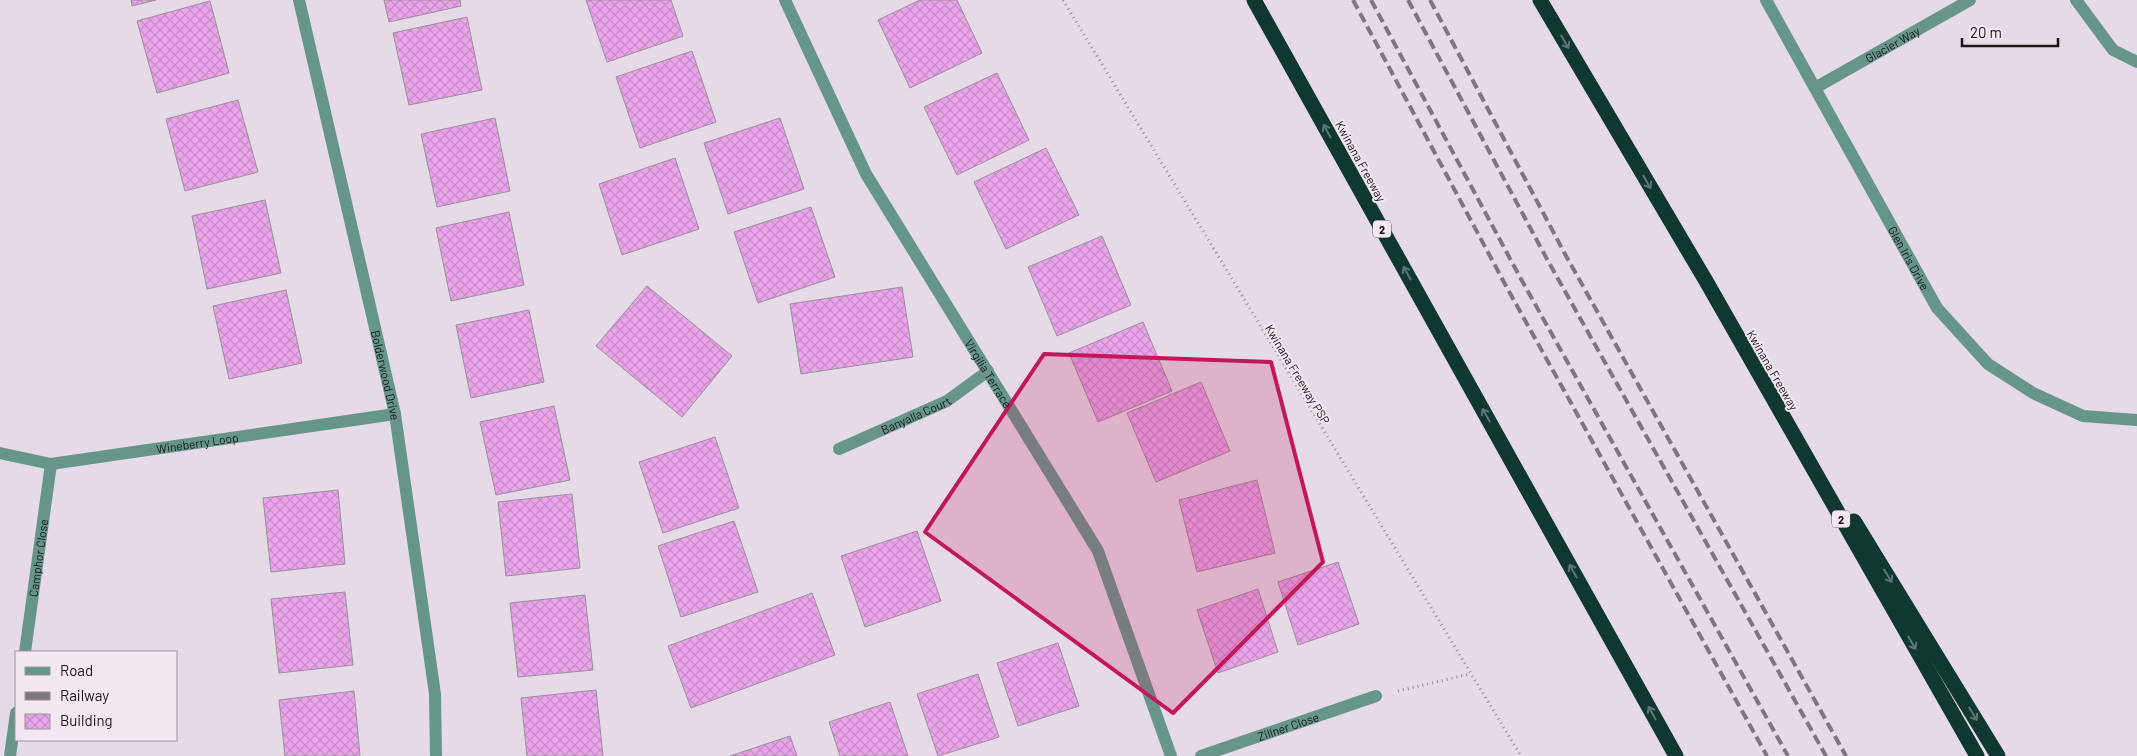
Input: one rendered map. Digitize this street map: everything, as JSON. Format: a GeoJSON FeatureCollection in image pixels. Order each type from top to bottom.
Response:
{"type":"FeatureCollection","features":[{"type":"Feature","properties":{"kind":"highway","name":"Kwinana Freeway"},"geometry":{"type":"LineString","coordinates":[[1254,0],[1676,756]]}},
{"type":"Feature","properties":{"kind":"highway","name":"Kwinana Freeway"},"geometry":{"type":"LineString","coordinates":[[1540,0],[1706,281],[1977,756]]}},
{"type":"Feature","properties":{"kind":"highway"},"geometry":{"type":"LineString","coordinates":[[1706,281],[1998,756]]}},
{"type":"Feature","properties":{"kind":"street","name":"Bolderwood Drive"},"geometry":{"type":"LineString","coordinates":[[299,0],[395,414],[435,694],[436,756]]}},
{"type":"Feature","properties":{"kind":"street","name":"Virgilia Terrace"},"geometry":{"type":"LineString","coordinates":[[785,0],[866,174],[1098,551],[1171,756]]}},
{"type":"Feature","properties":{"kind":"street","name":"Glen Iris Drive"},"geometry":{"type":"LineString","coordinates":[[1766,0],[1937,308],[1988,364],[2033,393],[2083,416],[2137,420]]}},
{"type":"Feature","properties":{"kind":"street","name":"Glacier Way"},"geometry":{"type":"LineString","coordinates":[[1815,88],[1970,0]]}},
{"type":"Feature","properties":{"kind":"street"},"geometry":{"type":"LineString","coordinates":[[2076,0],[2113,50],[2137,62]]}},
{"type":"Feature","properties":{"kind":"street","name":"Banyalla Court"},"geometry":{"type":"LineString","coordinates":[[839,449],[947,401],[988,371]]}},
{"type":"Feature","properties":{"kind":"street","name":"Wineberry Loop"},"geometry":{"type":"LineString","coordinates":[[0,453],[51,464],[395,414]]}},
{"type":"Feature","properties":{"kind":"street","name":"Camphor Close"},"geometry":{"type":"LineString","coordinates":[[25,651],[51,464]]}},
{"type":"Feature","properties":{"kind":"street","name":"Zillner Close"},"geometry":{"type":"LineString","coordinates":[[1201,756],[1376,696]]}},
{"type":"Feature","properties":{"kind":"street"},"geometry":{"type":"LineString","coordinates":[[10,756],[15,720]]}},
{"type":"Feature","properties":{"kind":"path","name":"Kwinana Freeway PSP"},"geometry":{"type":"LineString","coordinates":[[1063,0],[1521,756]]}},
{"type":"Feature","properties":{"kind":"path"},"geometry":{"type":"LineString","coordinates":[[1376,696],[1470,674]]}},
{"type":"Feature","properties":{"kind":"highlighted area"},"geometry":{"type":"Polygon","coordinates":[[[1044,354],[1271,362],[1323,562],[1173,713],[925,532],[1044,354]]]}},
{"type":"Feature","properties":{"kind":"building"},"geometry":{"type":"Polygon","coordinates":[[[131,0],[156,0],[132,6],[131,0]]]}},
{"type":"Feature","properties":{"kind":"building"},"geometry":{"type":"Polygon","coordinates":[[[384,0],[460,0],[461,6],[389,22],[384,0]]]}},
{"type":"Feature","properties":{"kind":"building"},"geometry":{"type":"Polygon","coordinates":[[[586,0],[671,0],[683,36],[607,62],[586,0]]]}},
{"type":"Feature","properties":{"kind":"building"},"geometry":{"type":"Polygon","coordinates":[[[920,0],[957,0],[982,53],[910,88],[878,20],[920,0]]]}},
{"type":"Feature","properties":{"kind":"building"},"geometry":{"type":"Polygon","coordinates":[[[210,1],[229,73],[157,93],[137,21],[210,1]]]}},
{"type":"Feature","properties":{"kind":"building"},"geometry":{"type":"Polygon","coordinates":[[[467,17],[482,90],[409,105],[393,33],[467,17]]]}},
{"type":"Feature","properties":{"kind":"building"},"geometry":{"type":"Polygon","coordinates":[[[692,51],[716,122],[640,148],[616,77],[692,51]]]}},
{"type":"Feature","properties":{"kind":"building"},"geometry":{"type":"Polygon","coordinates":[[[997,73],[1029,140],[957,175],[924,107],[997,73]]]}},
{"type":"Feature","properties":{"kind":"building"},"geometry":{"type":"Polygon","coordinates":[[[238,100],[258,172],[185,191],[166,119],[238,100]]]}},
{"type":"Feature","properties":{"kind":"building"},"geometry":{"type":"Polygon","coordinates":[[[495,118],[510,191],[437,207],[421,134],[495,118]]]}},
{"type":"Feature","properties":{"kind":"building"},"geometry":{"type":"Polygon","coordinates":[[[780,118],[804,189],[728,214],[704,143],[780,118]]]}},
{"type":"Feature","properties":{"kind":"building"},"geometry":{"type":"Polygon","coordinates":[[[1046,148],[1079,215],[1006,249],[974,182],[1046,148]]]}},
{"type":"Feature","properties":{"kind":"building"},"geometry":{"type":"Polygon","coordinates":[[[675,158],[699,229],[622,255],[599,184],[675,158]]]}},
{"type":"Feature","properties":{"kind":"building"},"geometry":{"type":"Polygon","coordinates":[[[265,200],[281,273],[207,289],[192,216],[265,200]]]}},
{"type":"Feature","properties":{"kind":"building"},"geometry":{"type":"Polygon","coordinates":[[[811,207],[835,277],[758,303],[734,232],[811,207]]]}},
{"type":"Feature","properties":{"kind":"building"},"geometry":{"type":"Polygon","coordinates":[[[509,212],[524,285],[451,301],[436,228],[509,212]]]}},
{"type":"Feature","properties":{"kind":"building"},"geometry":{"type":"Polygon","coordinates":[[[1102,236],[1131,305],[1057,336],[1028,267],[1102,236]]]}},
{"type":"Feature","properties":{"kind":"building"},"geometry":{"type":"Polygon","coordinates":[[[647,286],[732,356],[682,417],[596,346],[647,286]]]}},
{"type":"Feature","properties":{"kind":"building"},"geometry":{"type":"Polygon","coordinates":[[[902,287],[913,357],[801,374],[790,304],[902,287]]]}},
{"type":"Feature","properties":{"kind":"building"},"geometry":{"type":"Polygon","coordinates":[[[286,290],[302,363],[229,379],[213,306],[286,290]]]}},
{"type":"Feature","properties":{"kind":"building"},"geometry":{"type":"Polygon","coordinates":[[[529,310],[544,382],[471,398],[456,325],[529,310]]]}},
{"type":"Feature","properties":{"kind":"building"},"geometry":{"type":"Polygon","coordinates":[[[1143,322],[1172,391],[1098,422],[1069,353],[1143,322]]]}},
{"type":"Feature","properties":{"kind":"building"},"geometry":{"type":"Polygon","coordinates":[[[1201,382],[1230,451],[1156,482],[1127,413],[1201,382]]]}},
{"type":"Feature","properties":{"kind":"building"},"geometry":{"type":"Polygon","coordinates":[[[554,406],[570,480],[496,495],[480,422],[554,406]]]}},
{"type":"Feature","properties":{"kind":"building"},"geometry":{"type":"Polygon","coordinates":[[[715,437],[739,508],[663,533],[639,462],[715,437]]]}},
{"type":"Feature","properties":{"kind":"building"},"geometry":{"type":"Polygon","coordinates":[[[1257,480],[1275,553],[1197,572],[1179,500],[1257,480]]]}},
{"type":"Feature","properties":{"kind":"building"},"geometry":{"type":"Polygon","coordinates":[[[338,490],[345,564],[271,572],[263,498],[338,490]]]}},
{"type":"Feature","properties":{"kind":"building"},"geometry":{"type":"Polygon","coordinates":[[[572,494],[580,568],[506,576],[498,502],[572,494]]]}},
{"type":"Feature","properties":{"kind":"building"},"geometry":{"type":"Polygon","coordinates":[[[734,521],[758,592],[681,617],[658,546],[734,521]]]}},
{"type":"Feature","properties":{"kind":"building"},"geometry":{"type":"Polygon","coordinates":[[[917,531],[941,601],[865,627],[841,556],[917,531]]]}},
{"type":"Feature","properties":{"kind":"building"},"geometry":{"type":"Polygon","coordinates":[[[1338,562],[1359,624],[1298,645],[1278,582],[1338,562]]]}},
{"type":"Feature","properties":{"kind":"building"},"geometry":{"type":"Polygon","coordinates":[[[1258,589],[1278,652],[1218,673],[1197,610],[1258,589]]]}},
{"type":"Feature","properties":{"kind":"building"},"geometry":{"type":"Polygon","coordinates":[[[345,592],[353,665],[279,673],[271,599],[345,592]]]}},
{"type":"Feature","properties":{"kind":"building"},"geometry":{"type":"Polygon","coordinates":[[[812,593],[835,655],[691,708],[668,646],[812,593]]]}},
{"type":"Feature","properties":{"kind":"building"},"geometry":{"type":"Polygon","coordinates":[[[585,595],[593,670],[518,677],[510,603],[585,595]]]}},
{"type":"Feature","properties":{"kind":"building"},"geometry":{"type":"Polygon","coordinates":[[[1058,643],[1079,706],[1018,726],[997,663],[1058,643]]]}},
{"type":"Feature","properties":{"kind":"building"},"geometry":{"type":"Polygon","coordinates":[[[978,674],[999,737],[938,756],[917,694],[978,674]]]}},
{"type":"Feature","properties":{"kind":"building"},"geometry":{"type":"Polygon","coordinates":[[[596,690],[603,756],[527,756],[521,698],[596,690]]]}},
{"type":"Feature","properties":{"kind":"building"},"geometry":{"type":"Polygon","coordinates":[[[354,691],[360,756],[285,756],[279,700],[354,691]]]}},
{"type":"Feature","properties":{"kind":"building"},"geometry":{"type":"Polygon","coordinates":[[[890,702],[908,756],[840,756],[829,722],[890,702]]]}},
{"type":"Feature","properties":{"kind":"building"},"geometry":{"type":"Polygon","coordinates":[[[790,736],[797,756],[730,756],[790,736]]]}},
{"type":"Feature","properties":{"kind":"railway"},"geometry":{"type":"LineString","coordinates":[[1353,0],[1506,286],[1767,756]]}},
{"type":"Feature","properties":{"kind":"railway"},"geometry":{"type":"LineString","coordinates":[[1371,0],[1521,279],[1788,756]]}},
{"type":"Feature","properties":{"kind":"railway"},"geometry":{"type":"LineString","coordinates":[[1408,0],[1548,261],[1826,756]]}},
{"type":"Feature","properties":{"kind":"railway"},"geometry":{"type":"LineString","coordinates":[[1430,0],[1565,254],[1846,756]]}}]}
